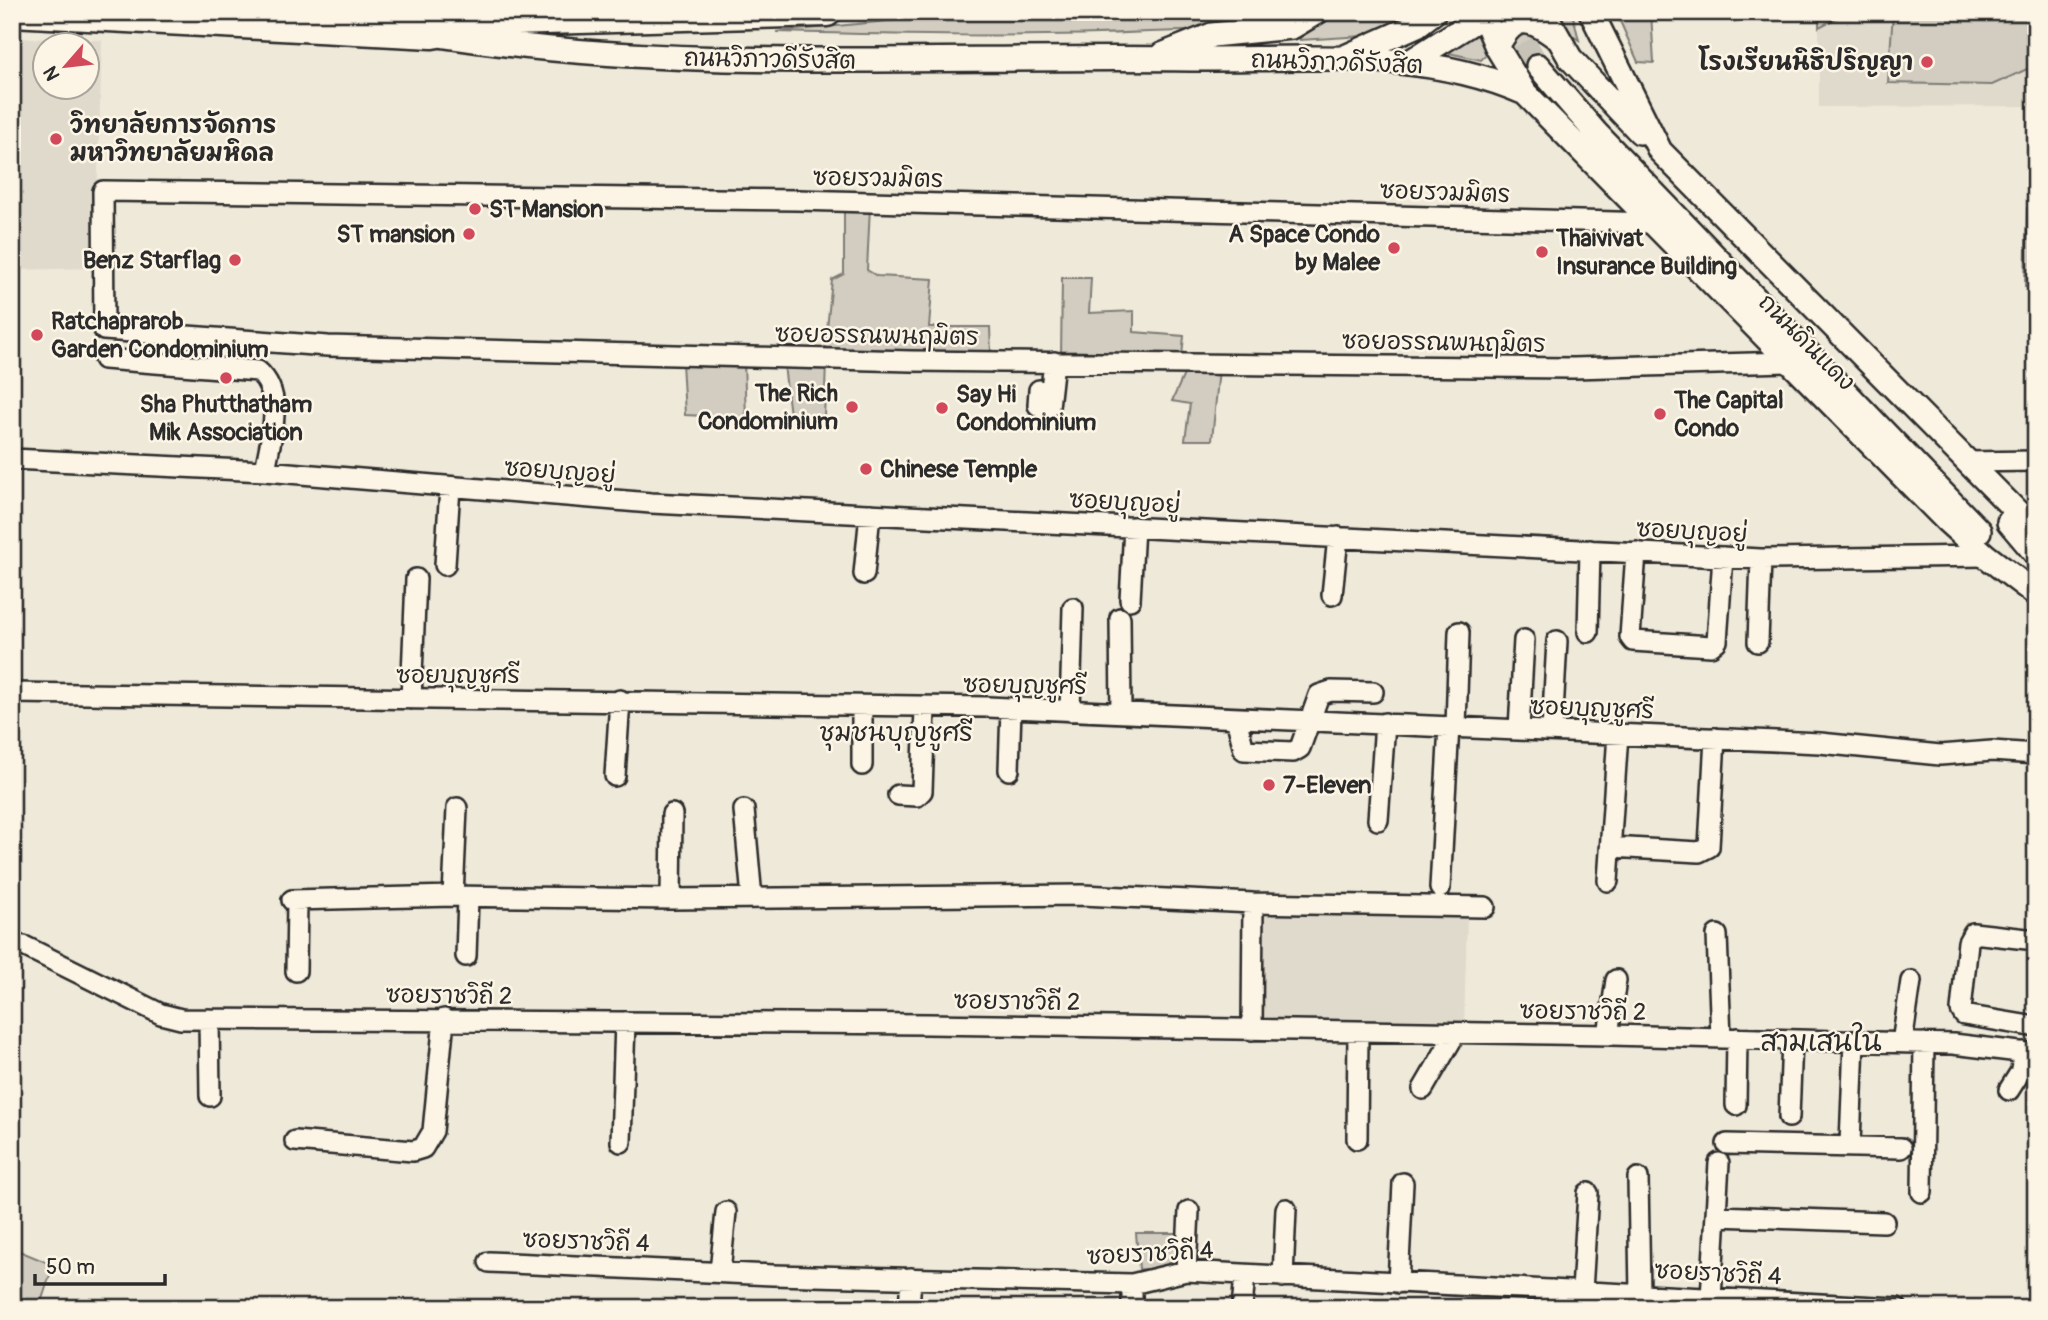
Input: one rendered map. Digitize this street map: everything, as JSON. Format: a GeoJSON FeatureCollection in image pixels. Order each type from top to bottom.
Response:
{"type":"FeatureCollection","features":[{"type":"Feature","properties":{"kind":"highway","name":"ถนนวิภาวดีรังสิต"},"geometry":{"type":"LineString","coordinates":[[12,12],[432,34]]}},
{"type":"Feature","properties":{"kind":"highway"},"geometry":{"type":"LineString","coordinates":[[432,34],[510,21],[819,13]]}},
{"type":"Feature","properties":{"kind":"main road"},"geometry":{"type":"LineString","coordinates":[[1156,58],[1184,44],[1212,35],[1292,27],[1317,12]]}},
{"type":"Feature","properties":{"kind":"main road"},"geometry":{"type":"LineString","coordinates":[[1338,60],[1417,25],[1434,12]]}},
{"type":"Feature","properties":{"kind":"main road"},"geometry":{"type":"LineString","coordinates":[[1544,12],[1557,37],[1588,80],[1660,150]]}},
{"type":"Feature","properties":{"kind":"main road"},"geometry":{"type":"LineString","coordinates":[[1408,63],[1485,13]]}},
{"type":"Feature","properties":{"kind":"main road","name":"ถนนดินแดง"},"geometry":{"type":"LineString","coordinates":[[1485,13],[1497,47],[1525,93],[1789,362],[1986,556],[2036,594]]}},
{"type":"Feature","properties":{"kind":"main road","name":"ถนนดินแดง"},"geometry":{"type":"LineString","coordinates":[[1595,18],[1660,150],[1943,440],[2036,531]]}},
{"type":"Feature","properties":{"kind":"main road"},"geometry":{"type":"LineString","coordinates":[[1497,47],[1507,28],[1522,20],[1539,24],[1557,37]]}},
{"type":"Feature","properties":{"kind":"main road","name":"ถนนวิภาวดีรังสิต"},"geometry":{"type":"LineString","coordinates":[[432,34],[524,48],[623,56],[845,60],[1156,58],[1408,63],[1471,72],[1525,93]]}},
{"type":"Feature","properties":{"kind":"main road","name":"ถนนดินแดง"},"geometry":{"type":"LineString","coordinates":[[1538,66],[1596,133],[2036,594]]}},
{"type":"Feature","properties":{"kind":"main road","name":"ถนนดินแดง"},"geometry":{"type":"LineString","coordinates":[[1943,440],[2036,554]]}},
{"type":"Feature","properties":{"kind":"street","name":"ซอยรวมมิตร"},"geometry":{"type":"LineString","coordinates":[[103,191],[797,200],[1652,223]]}},
{"type":"Feature","properties":{"kind":"street","name":"ซอยอรรณพนฤมิตร"},"geometry":{"type":"LineString","coordinates":[[103,191],[104,331],[328,346],[1054,362],[1573,368],[1789,362]]}},
{"type":"Feature","properties":{"kind":"street"},"geometry":{"type":"LineString","coordinates":[[104,359],[258,371],[270,383],[275,408],[265,471]]}},
{"type":"Feature","properties":{"kind":"street"},"geometry":{"type":"LineString","coordinates":[[1040,390],[1038,405],[1043,409],[1049,407],[1054,362]]}},
{"type":"Feature","properties":{"kind":"street","name":"ซอยบุญอยู่"},"geometry":{"type":"LineString","coordinates":[[12,459],[265,471],[651,503],[1760,559],[1986,556]]}},
{"type":"Feature","properties":{"kind":"street"},"geometry":{"type":"LineString","coordinates":[[1966,462],[2036,461]]}},
{"type":"Feature","properties":{"kind":"street"},"geometry":{"type":"LineString","coordinates":[[445,565],[450,487]]}},
{"type":"Feature","properties":{"kind":"street"},"geometry":{"type":"LineString","coordinates":[[864,574],[870,514]]}},
{"type":"Feature","properties":{"kind":"street"},"geometry":{"type":"LineString","coordinates":[[1130,600],[1135,527]]}},
{"type":"Feature","properties":{"kind":"street"},"geometry":{"type":"LineString","coordinates":[[1332,595],[1338,537]]}},
{"type":"Feature","properties":{"kind":"street"},"geometry":{"type":"LineString","coordinates":[[1588,632],[1590,550]]}},
{"type":"Feature","properties":{"kind":"street"},"geometry":{"type":"LineString","coordinates":[[1636,552],[1630,637],[1633,641],[1711,646],[1717,641],[1723,557]]}},
{"type":"Feature","properties":{"kind":"street"},"geometry":{"type":"LineString","coordinates":[[1758,642],[1760,559]]}},
{"type":"Feature","properties":{"kind":"street"},"geometry":{"type":"LineString","coordinates":[[411,699],[416,579]]}},
{"type":"Feature","properties":{"kind":"street"},"geometry":{"type":"LineString","coordinates":[[1070,711],[1073,608]]}},
{"type":"Feature","properties":{"kind":"street"},"geometry":{"type":"LineString","coordinates":[[1120,618],[1121,712]]}},
{"type":"Feature","properties":{"kind":"street"},"geometry":{"type":"LineString","coordinates":[[1440,888],[1459,632]]}},
{"type":"Feature","properties":{"kind":"street"},"geometry":{"type":"LineString","coordinates":[[1519,729],[1524,640]]}},
{"type":"Feature","properties":{"kind":"street"},"geometry":{"type":"LineString","coordinates":[[1552,731],[1557,641]]}},
{"type":"Feature","properties":{"kind":"street"},"geometry":{"type":"LineString","coordinates":[[1236,718],[1244,750],[1293,752],[1300,748],[1313,705],[1324,692],[1373,691]]}},
{"type":"Feature","properties":{"kind":"street","name":"ซอยบุญชูศรี"},"geometry":{"type":"LineString","coordinates":[[12,694],[1011,708],[1820,743],[1940,755],[1992,751],[2036,754]]}},
{"type":"Feature","properties":{"kind":"street"},"geometry":{"type":"LineString","coordinates":[[615,776],[620,701]]}},
{"type":"Feature","properties":{"kind":"street"},"geometry":{"type":"LineString","coordinates":[[862,707],[862,765]]}},
{"type":"Feature","properties":{"kind":"street"},"geometry":{"type":"LineString","coordinates":[[898,795],[917,796],[922,791],[925,708]]}},
{"type":"Feature","properties":{"kind":"street"},"geometry":{"type":"LineString","coordinates":[[1009,770],[1011,708]]}},
{"type":"Feature","properties":{"kind":"street"},"geometry":{"type":"LineString","coordinates":[[1378,820],[1385,723]]}},
{"type":"Feature","properties":{"kind":"street"},"geometry":{"type":"LineString","coordinates":[[1608,881],[1618,734]]}},
{"type":"Feature","properties":{"kind":"street"},"geometry":{"type":"LineString","coordinates":[[1611,847],[1699,852],[1709,846],[1714,738]]}},
{"type":"Feature","properties":{"kind":"street"},"geometry":{"type":"LineString","coordinates":[[457,808],[460,897],[466,956]]}},
{"type":"Feature","properties":{"kind":"street"},"geometry":{"type":"LineString","coordinates":[[744,810],[752,898]]}},
{"type":"Feature","properties":{"kind":"street"},"geometry":{"type":"LineString","coordinates":[[671,899],[672,814]]}},
{"type":"Feature","properties":{"kind":"street"},"geometry":{"type":"LineString","coordinates":[[296,971],[295,900],[1083,895],[1253,903],[1485,907]]}},
{"type":"Feature","properties":{"kind":"street"},"geometry":{"type":"LineString","coordinates":[[1252,1030],[1253,903]]}},
{"type":"Feature","properties":{"kind":"street"},"geometry":{"type":"LineString","coordinates":[[2036,940],[1973,933],[1968,942],[1961,1010],[1964,1015],[2036,1027]]}},
{"type":"Feature","properties":{"kind":"street"},"geometry":{"type":"LineString","coordinates":[[1717,935],[1736,1105]]}},
{"type":"Feature","properties":{"kind":"street","name":"ซอยราชวิถี 2"},"geometry":{"type":"LineString","coordinates":[[12,944],[24,946],[161,1014],[180,1018],[928,1024],[1608,1035],[1924,1043],[2030,1053]]}},
{"type":"Feature","properties":{"kind":"street"},"geometry":{"type":"LineString","coordinates":[[1608,1035],[1616,980]]}},
{"type":"Feature","properties":{"kind":"street"},"geometry":{"type":"LineString","coordinates":[[1902,1043],[1911,981]]}},
{"type":"Feature","properties":{"kind":"street"},"geometry":{"type":"LineString","coordinates":[[209,1019],[210,1096]]}},
{"type":"Feature","properties":{"kind":"street"},"geometry":{"type":"LineString","coordinates":[[295,1141],[413,1151],[423,1148],[433,1131],[444,1019]]}},
{"type":"Feature","properties":{"kind":"street"},"geometry":{"type":"LineString","coordinates":[[621,1142],[625,1022]]}},
{"type":"Feature","properties":{"kind":"street"},"geometry":{"type":"LineString","coordinates":[[1357,1139],[1358,1032]]}},
{"type":"Feature","properties":{"kind":"street"},"geometry":{"type":"LineString","coordinates":[[1423,1089],[1455,1034]]}},
{"type":"Feature","properties":{"kind":"street"},"geometry":{"type":"LineString","coordinates":[[1789,1117],[1792,1040]]}},
{"type":"Feature","properties":{"kind":"street"},"geometry":{"type":"LineString","coordinates":[[1850,1144],[1854,1041]]}},
{"type":"Feature","properties":{"kind":"street"},"geometry":{"type":"LineString","coordinates":[[1922,1192],[1924,1043]]}},
{"type":"Feature","properties":{"kind":"street"},"geometry":{"type":"LineString","coordinates":[[2009,1090],[2030,1053]]}},
{"type":"Feature","properties":{"kind":"street"},"geometry":{"type":"LineString","coordinates":[[1727,1144],[1850,1144],[1901,1148]]}},
{"type":"Feature","properties":{"kind":"street"},"geometry":{"type":"LineString","coordinates":[[1712,1297],[1719,1163]]}},
{"type":"Feature","properties":{"kind":"street"},"geometry":{"type":"LineString","coordinates":[[1638,1178],[1640,1294]]}},
{"type":"Feature","properties":{"kind":"street"},"geometry":{"type":"LineString","coordinates":[[1398,1283],[1403,1182]]}},
{"type":"Feature","properties":{"kind":"street"},"geometry":{"type":"LineString","coordinates":[[1581,1291],[1588,1193]]}},
{"type":"Feature","properties":{"kind":"street"},"geometry":{"type":"LineString","coordinates":[[1283,1277],[1286,1209]]}},
{"type":"Feature","properties":{"kind":"street"},"geometry":{"type":"LineString","coordinates":[[1186,1271],[1189,1211]]}},
{"type":"Feature","properties":{"kind":"street"},"geometry":{"type":"LineString","coordinates":[[720,1272],[726,1212]]}},
{"type":"Feature","properties":{"kind":"street"},"geometry":{"type":"LineString","coordinates":[[1717,1216],[1884,1222]]}},
{"type":"Feature","properties":{"kind":"street","name":"ซอยราชวิถี 4"},"geometry":{"type":"LineString","coordinates":[[489,1262],[720,1272],[1132,1283],[1186,1271],[1398,1283],[1551,1299],[1581,1291],[1712,1297],[1738,1303],[1897,1308]]}},
{"type":"Feature","properties":{"kind":"street"},"geometry":{"type":"LineString","coordinates":[[1242,1308],[1245,1275]]}},
{"type":"Feature","properties":{"kind":"street"},"geometry":{"type":"LineString","coordinates":[[909,1308],[911,1278]]}},
{"type":"Feature","properties":{"kind":"street"},"geometry":{"type":"LineString","coordinates":[[1132,1283],[1132,1308]]}},
{"type":"Feature","properties":{"kind":"shaded area"},"geometry":{"type":"Polygon","coordinates":[[[926,12],[1306,12],[1288,19],[1249,27],[1189,31],[1009,35],[776,32],[927,17],[926,12]]]}},
{"type":"Feature","properties":{"kind":"shaded area"},"geometry":{"type":"Polygon","coordinates":[[[1327,12],[1424,12],[1381,35],[1300,40],[1298,31],[1327,12]]]}},
{"type":"Feature","properties":{"kind":"shaded area"},"geometry":{"type":"Polygon","coordinates":[[[1558,12],[1572,12],[1579,40],[1568,33],[1558,12]]]}},
{"type":"Feature","properties":{"kind":"shaded area"},"geometry":{"type":"Polygon","coordinates":[[[1616,12],[1651,12],[1654,63],[1638,62],[1616,12]]]}},
{"type":"Feature","properties":{"kind":"shaded area","name":"โรงเรียนนิธิปริญญา"},"geometry":{"type":"Polygon","coordinates":[[[1819,12],[2036,12],[2036,106],[1819,107],[1819,12]]]}},
{"type":"Feature","properties":{"kind":"shaded area"},"geometry":{"type":"Polygon","coordinates":[[[1819,12],[1848,12],[1819,27],[1819,12]]]}},
{"type":"Feature","properties":{"kind":"shaded area"},"geometry":{"type":"Polygon","coordinates":[[[1893,12],[2036,12],[2036,65],[1992,85],[1888,83],[1893,12]]]}},
{"type":"Feature","properties":{"kind":"shaded area"},"geometry":{"type":"Polygon","coordinates":[[[1472,33],[1478,36],[1487,54],[1481,60],[1444,52],[1472,33]]]}},
{"type":"Feature","properties":{"kind":"shaded area"},"geometry":{"type":"Polygon","coordinates":[[[1523,33],[1538,39],[1511,54],[1507,48],[1510,40],[1523,33]]]}},
{"type":"Feature","properties":{"kind":"shaded area","name":"วิทยาลัยการจัดการ มหาวิทยาลัยมหิดล"},"geometry":{"type":"Polygon","coordinates":[[[12,38],[32,38],[32,102],[100,102],[95,268],[12,270],[12,38]]]}},
{"type":"Feature","properties":{"kind":"shaded area"},"geometry":{"type":"Polygon","coordinates":[[[870,206],[867,270],[877,276],[933,279],[929,327],[990,327],[991,354],[825,349],[832,280],[844,274],[844,207],[870,206]]]}},
{"type":"Feature","properties":{"kind":"shaded area"},"geometry":{"type":"Polygon","coordinates":[[[2027,208],[2036,209],[2036,287],[2025,287],[2027,208]]]}},
{"type":"Feature","properties":{"kind":"shaded area"},"geometry":{"type":"Polygon","coordinates":[[[1062,278],[1091,278],[1089,313],[1134,311],[1134,332],[1184,336],[1182,356],[1061,357],[1062,278]]]}},
{"type":"Feature","properties":{"kind":"shaded area"},"geometry":{"type":"Polygon","coordinates":[[[744,361],[746,418],[685,415],[682,362],[744,361]]]}},
{"type":"Feature","properties":{"kind":"shaded area"},"geometry":{"type":"Polygon","coordinates":[[[826,363],[824,418],[790,415],[784,365],[826,363]]]}},
{"type":"Feature","properties":{"kind":"shaded area"},"geometry":{"type":"Polygon","coordinates":[[[1219,369],[1212,440],[1185,440],[1190,404],[1172,401],[1186,370],[1219,369]]]}},
{"type":"Feature","properties":{"kind":"shaded area"},"geometry":{"type":"Polygon","coordinates":[[[1260,908],[1467,916],[1464,1029],[1256,1022],[1260,908]]]}},
{"type":"Feature","properties":{"kind":"shaded area"},"geometry":{"type":"Polygon","coordinates":[[[1136,1233],[1184,1233],[1185,1264],[1155,1270],[1139,1269],[1136,1233]]]}},
{"type":"Feature","properties":{"kind":"shaded area"},"geometry":{"type":"Polygon","coordinates":[[[12,1248],[46,1262],[51,1272],[39,1308],[12,1308],[12,1248]]]}},
{"type":"Feature","properties":{"kind":"tunnel"},"geometry":{"type":"LineString","coordinates":[[1508,12],[1538,66]]}},
{"type":"Feature","properties":{"kind":"place","name":"โรงเรียนนิธิปริญญา"},"geometry":{"type":"Point","coordinates":[1927,62]}},
{"type":"Feature","properties":{"kind":"place","name":"วิทยาลัยการจัดการ มหาวิทยาลัยมหิดล"},"geometry":{"type":"Point","coordinates":[56,139]}},
{"type":"Feature","properties":{"kind":"place","name":"ST Mansion"},"geometry":{"type":"Point","coordinates":[475,209]}},
{"type":"Feature","properties":{"kind":"place","name":"ST mansion"},"geometry":{"type":"Point","coordinates":[469,234]}},
{"type":"Feature","properties":{"kind":"place","name":"A Space Condo by Malee"},"geometry":{"type":"Point","coordinates":[1394,248]}},
{"type":"Feature","properties":{"kind":"place","name":"Thaivivat Insurance Building"},"geometry":{"type":"Point","coordinates":[1542,252]}},
{"type":"Feature","properties":{"kind":"place","name":"Benz Starflag"},"geometry":{"type":"Point","coordinates":[235,260]}},
{"type":"Feature","properties":{"kind":"place","name":"Ratchaprarob Garden Condominium"},"geometry":{"type":"Point","coordinates":[37,335]}},
{"type":"Feature","properties":{"kind":"place","name":"Sha Phutthatham Mik Association"},"geometry":{"type":"Point","coordinates":[226,378]}},
{"type":"Feature","properties":{"kind":"place","name":"The Rich Condominium"},"geometry":{"type":"Point","coordinates":[852,407]}},
{"type":"Feature","properties":{"kind":"place","name":"Say Hi Condominium"},"geometry":{"type":"Point","coordinates":[942,408]}},
{"type":"Feature","properties":{"kind":"place","name":"The Capital Condo"},"geometry":{"type":"Point","coordinates":[1660,414]}},
{"type":"Feature","properties":{"kind":"place","name":"Chinese Temple"},"geometry":{"type":"Point","coordinates":[866,469]}},
{"type":"Feature","properties":{"kind":"place","name":"7-Eleven"},"geometry":{"type":"Point","coordinates":[1269,785]}},
{"type":"Feature","properties":{"kind":"district","name":"ชุมชนบุญชูศรี"},"geometry":{"type":"Point","coordinates":[896,732]}},
{"type":"Feature","properties":{"kind":"district","name":"สามเสนใน"},"geometry":{"type":"Point","coordinates":[1821,1041]}}]}
